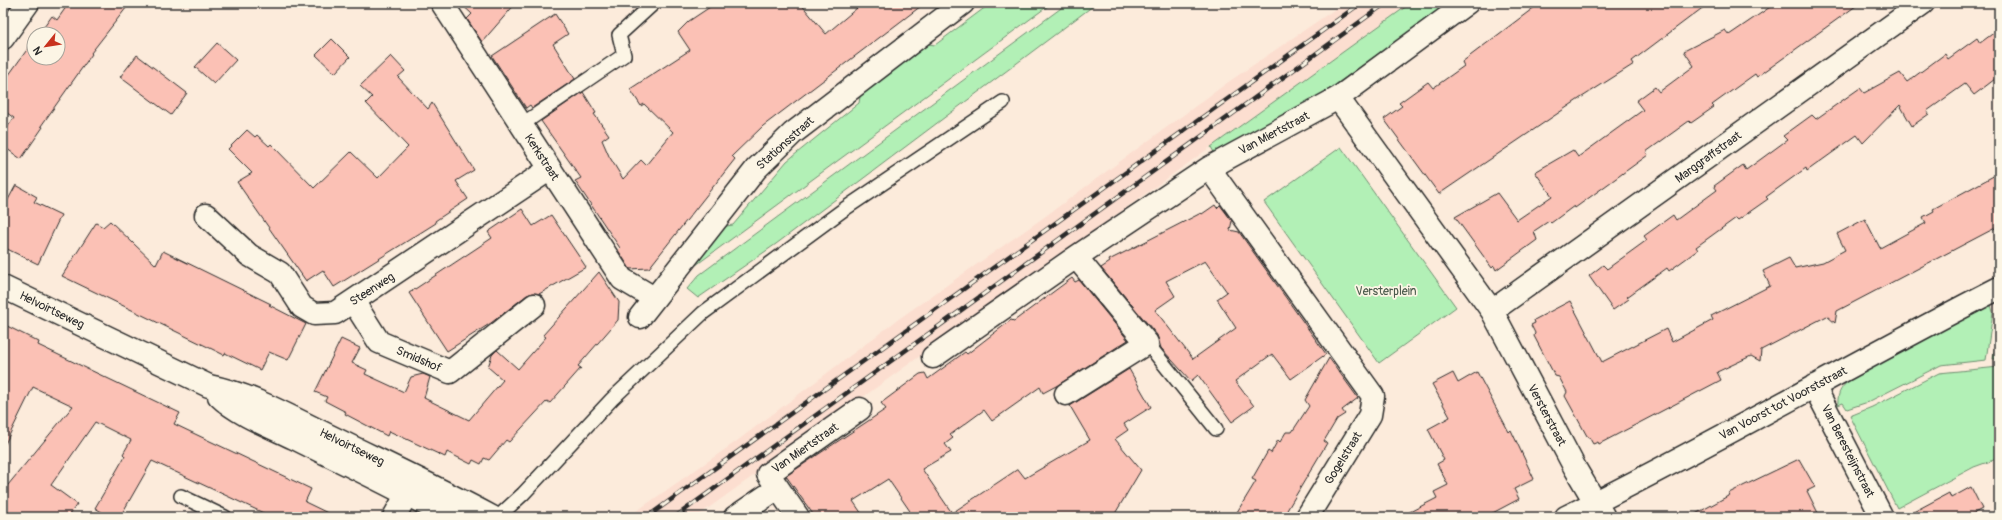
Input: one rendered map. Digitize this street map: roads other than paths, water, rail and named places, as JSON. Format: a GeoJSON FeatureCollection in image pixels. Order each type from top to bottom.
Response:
{"type":"FeatureCollection","features":[{"type":"Feature","properties":{"kind":"street"},"geometry":{"type":"LineString","coordinates":[[3,38],[28,3]]}},
{"type":"Feature","properties":{"kind":"street","name":"Kerkstraat"},"geometry":{"type":"LineString","coordinates":[[442,3],[622,279],[654,298]]}},
{"type":"Feature","properties":{"kind":"street","name":"Stationsstraat"},"geometry":{"type":"LineString","coordinates":[[640,316],[756,169],[793,133],[963,3]]}},
{"type":"Feature","properties":{"kind":"street","name":"Van Miertstraat"},"geometry":{"type":"LineString","coordinates":[[933,357],[1076,257],[1209,168],[1338,98],[1467,3]]}},
{"type":"Feature","properties":{"kind":"street","name":"Marggraffstraat"},"geometry":{"type":"LineString","coordinates":[[1492,311],[1923,3]]}},
{"type":"Feature","properties":{"kind":"street"},"geometry":{"type":"LineString","coordinates":[[1338,98],[1492,311]]}},
{"type":"Feature","properties":{"kind":"street","name":"Gogelstraat"},"geometry":{"type":"LineString","coordinates":[[1209,168],[1373,396],[1370,415],[1307,517]]}},
{"type":"Feature","properties":{"kind":"street","name":"Steenweg"},"geometry":{"type":"LineString","coordinates":[[206,215],[249,255],[280,273],[302,306],[314,314],[335,313],[550,169]]}},
{"type":"Feature","properties":{"kind":"street"},"geometry":{"type":"LineString","coordinates":[[1066,394],[1147,343],[1076,257]]}},
{"type":"Feature","properties":{"kind":"street","name":"Helvoirtseweg"},"geometry":{"type":"LineString","coordinates":[[3,287],[209,386],[232,390],[280,412],[437,488],[492,517]]}},
{"type":"Feature","properties":{"kind":"street","name":"Van Voorst tot Voorststraat"},"geometry":{"type":"LineString","coordinates":[[1566,517],[1600,510],[1635,483],[1999,288]]}},
{"type":"Feature","properties":{"kind":"street","name":"Smidshof"},"geometry":{"type":"LineString","coordinates":[[352,301],[379,342],[450,372],[534,305]]}},
{"type":"Feature","properties":{"kind":"street","name":"Versterstraat"},"geometry":{"type":"LineString","coordinates":[[1492,311],[1575,468],[1600,510]]}},
{"type":"Feature","properties":{"kind":"street","name":"Helvoirtseweg"},"geometry":{"type":"LineString","coordinates":[[209,386],[226,403],[407,494],[449,517]]}},
{"type":"Feature","properties":{"kind":"street","name":"Van Beresteijnstraat"},"geometry":{"type":"LineString","coordinates":[[1814,386],[1882,517]]}},
{"type":"Feature","properties":{"kind":"street","name":"Van Miertstraat"},"geometry":{"type":"LineString","coordinates":[[735,517],[778,488],[768,474],[860,409]]}},
{"type":"Feature","properties":{"kind":"street"},"geometry":{"type":"LineString","coordinates":[[778,488],[798,517]]}},
{"type":"Feature","properties":{"kind":"street"},"geometry":{"type":"LineString","coordinates":[[394,517],[407,494]]}},
{"type":"Feature","properties":{"kind":"lane"},"geometry":{"type":"LineString","coordinates":[[521,125],[624,55],[619,35],[654,3]]}},
{"type":"Feature","properties":{"kind":"lane"},"geometry":{"type":"LineString","coordinates":[[498,517],[524,494],[612,399],[703,313],[843,210],[1002,102]]}},
{"type":"Feature","properties":{"kind":"lane"},"geometry":{"type":"LineString","coordinates":[[1147,343],[1216,429]]}},
{"type":"Feature","properties":{"kind":"lane"},"geometry":{"type":"LineString","coordinates":[[181,496],[225,517]]}},
{"type":"Feature","properties":{"kind":"railway"},"geometry":{"type":"LineString","coordinates":[[647,517],[1361,3]]}},
{"type":"Feature","properties":{"kind":"railway"},"geometry":{"type":"LineString","coordinates":[[675,517],[1386,3]]}},
{"type":"Feature","properties":{"kind":"park label","name":"Versterplein"},"geometry":{"type":"Point","coordinates":[1386,291]}}]}
